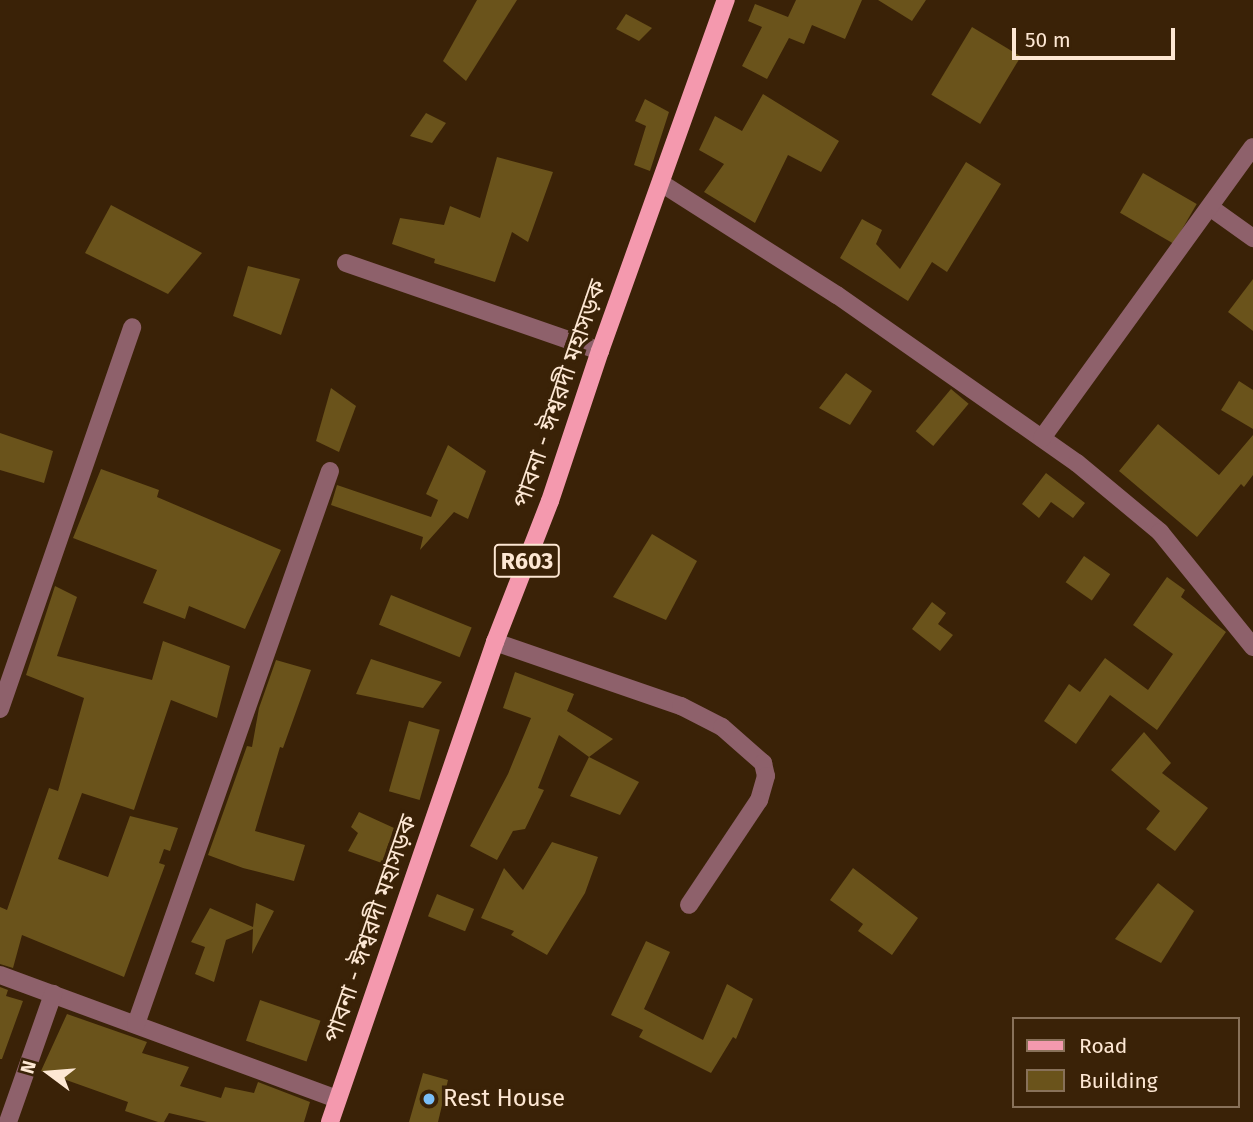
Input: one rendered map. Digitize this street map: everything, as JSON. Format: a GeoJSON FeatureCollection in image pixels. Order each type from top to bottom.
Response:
{"type":"FeatureCollection","features":[{"type":"Feature","properties":{"kind":"main road","name":"পাবনা - ঈশ্বরদী মহাসড়ক"},"geometry":{"type":"LineString","coordinates":[[330,1122],[495,642],[550,502],[600,351],[726,0]]}},
{"type":"Feature","properties":{"kind":"street"},"geometry":{"type":"LineString","coordinates":[[1042,438],[1253,147]]}},
{"type":"Feature","properties":{"kind":"street"},"geometry":{"type":"LineString","coordinates":[[661,183],[837,295],[1077,463],[1160,532],[1253,647]]}},
{"type":"Feature","properties":{"kind":"street"},"geometry":{"type":"LineString","coordinates":[[1211,208],[1253,238]]}},
{"type":"Feature","properties":{"kind":"street"},"geometry":{"type":"LineString","coordinates":[[346,263],[600,351]]}},
{"type":"Feature","properties":{"kind":"street"},"geometry":{"type":"LineString","coordinates":[[0,709],[132,327]]}},
{"type":"Feature","properties":{"kind":"street"},"geometry":{"type":"LineString","coordinates":[[136,1024],[330,471]]}},
{"type":"Feature","properties":{"kind":"street"},"geometry":{"type":"LineString","coordinates":[[495,642],[681,706],[722,727],[763,763],[766,776],[759,800],[689,905]]}},
{"type":"Feature","properties":{"kind":"street"},"geometry":{"type":"LineString","coordinates":[[0,975],[337,1099]]}},
{"type":"Feature","properties":{"kind":"street"},"geometry":{"type":"LineString","coordinates":[[8,1122],[53,994]]}},
{"type":"Feature","properties":{"kind":"building"},"geometry":{"type":"Polygon","coordinates":[[[477,0],[517,0],[466,81],[443,61],[477,0]]]}},
{"type":"Feature","properties":{"kind":"building"},"geometry":{"type":"Polygon","coordinates":[[[796,0],[862,0],[845,39],[812,25],[804,44],[789,38],[767,79],[742,66],[762,27],[748,21],[755,4],[788,17],[796,0]]]}},
{"type":"Feature","properties":{"kind":"building"},"geometry":{"type":"Polygon","coordinates":[[[878,0],[926,0],[912,21],[878,0]]]}},
{"type":"Feature","properties":{"kind":"building"},"geometry":{"type":"Polygon","coordinates":[[[626,14],[652,28],[639,41],[616,29],[626,14]]]}},
{"type":"Feature","properties":{"kind":"building"},"geometry":{"type":"Polygon","coordinates":[[[972,27],[1021,56],[980,124],[931,95],[972,27]]]}},
{"type":"Feature","properties":{"kind":"building"},"geometry":{"type":"Polygon","coordinates":[[[763,94],[839,141],[821,172],[788,155],[755,223],[704,192],[724,164],[699,150],[715,116],[742,131],[763,94]]]}},
{"type":"Feature","properties":{"kind":"building"},"geometry":{"type":"Polygon","coordinates":[[[645,99],[669,112],[650,171],[634,165],[646,126],[635,121],[645,99]]]}},
{"type":"Feature","properties":{"kind":"building"},"geometry":{"type":"Polygon","coordinates":[[[426,113],[446,123],[432,143],[410,136],[426,113]]]}},
{"type":"Feature","properties":{"kind":"building"},"geometry":{"type":"Polygon","coordinates":[[[497,157],[553,172],[528,242],[512,232],[495,282],[434,263],[435,259],[392,244],[400,218],[444,225],[450,206],[480,218],[497,157]]]}},
{"type":"Feature","properties":{"kind":"building"},"geometry":{"type":"Polygon","coordinates":[[[966,162],[1001,184],[947,272],[932,262],[908,301],[840,258],[862,219],[882,230],[876,244],[900,269],[966,162]]]}},
{"type":"Feature","properties":{"kind":"building"},"geometry":{"type":"Polygon","coordinates":[[[1143,173],[1197,204],[1174,244],[1120,213],[1143,173]]]}},
{"type":"Feature","properties":{"kind":"building"},"geometry":{"type":"Polygon","coordinates":[[[111,205],[202,253],[168,294],[85,253],[111,205]]]}},
{"type":"Feature","properties":{"kind":"building"},"geometry":{"type":"Polygon","coordinates":[[[248,266],[300,279],[281,335],[233,316],[248,266]]]}},
{"type":"Feature","properties":{"kind":"building"},"geometry":{"type":"Polygon","coordinates":[[[1253,279],[1253,331],[1228,312],[1253,279]]]}},
{"type":"Feature","properties":{"kind":"building"},"geometry":{"type":"Polygon","coordinates":[[[846,373],[872,391],[850,425],[819,408],[846,373]]]}},
{"type":"Feature","properties":{"kind":"building"},"geometry":{"type":"Polygon","coordinates":[[[1239,381],[1253,390],[1253,429],[1221,410],[1239,381]]]}},
{"type":"Feature","properties":{"kind":"building"},"geometry":{"type":"Polygon","coordinates":[[[331,388],[356,406],[339,452],[316,441],[331,388]]]}},
{"type":"Feature","properties":{"kind":"building"},"geometry":{"type":"Polygon","coordinates":[[[951,389],[969,404],[933,446],[916,431],[951,389]]]}},
{"type":"Feature","properties":{"kind":"building"},"geometry":{"type":"Polygon","coordinates":[[[1158,424],[1219,475],[1253,435],[1253,475],[1244,487],[1241,484],[1197,537],[1119,471],[1158,424]]]}},
{"type":"Feature","properties":{"kind":"building"},"geometry":{"type":"Polygon","coordinates":[[[0,433],[53,451],[44,483],[0,470],[0,433]]]}},
{"type":"Feature","properties":{"kind":"building"},"geometry":{"type":"Polygon","coordinates":[[[448,445],[486,471],[468,519],[454,512],[420,550],[423,537],[331,505],[337,485],[431,517],[438,500],[426,494],[448,445]]]}},
{"type":"Feature","properties":{"kind":"building"},"geometry":{"type":"Polygon","coordinates":[[[101,469],[159,490],[157,497],[281,550],[245,629],[189,606],[185,619],[143,603],[157,570],[73,538],[101,469]]]}},
{"type":"Feature","properties":{"kind":"building"},"geometry":{"type":"Polygon","coordinates":[[[1046,473],[1085,503],[1073,518],[1051,502],[1039,518],[1022,504],[1046,473]]]}},
{"type":"Feature","properties":{"kind":"building"},"geometry":{"type":"Polygon","coordinates":[[[652,534],[697,561],[666,620],[613,597],[652,534]]]}},
{"type":"Feature","properties":{"kind":"building"},"geometry":{"type":"Polygon","coordinates":[[[1084,556],[1110,574],[1092,601],[1066,582],[1084,556]]]}},
{"type":"Feature","properties":{"kind":"building"},"geometry":{"type":"Polygon","coordinates":[[[1167,577],[1185,590],[1181,597],[1226,632],[1157,730],[1110,695],[1076,744],[1044,721],[1069,684],[1080,692],[1105,658],[1148,690],[1173,654],[1133,625],[1167,577]]]}},
{"type":"Feature","properties":{"kind":"building"},"geometry":{"type":"Polygon","coordinates":[[[55,586],[77,597],[57,656],[152,680],[163,641],[230,666],[217,718],[171,700],[134,810],[82,793],[58,859],[108,877],[130,816],[178,828],[170,851],[164,849],[159,863],[165,865],[124,977],[22,935],[13,968],[0,964],[0,907],[7,910],[49,788],[58,791],[84,698],[26,675],[55,586]]]}},
{"type":"Feature","properties":{"kind":"building"},"geometry":{"type":"Polygon","coordinates":[[[391,595],[472,628],[460,657],[379,625],[391,595]]]}},
{"type":"Feature","properties":{"kind":"building"},"geometry":{"type":"Polygon","coordinates":[[[932,602],[946,613],[938,624],[953,635],[940,651],[912,629],[932,602]]]}},
{"type":"Feature","properties":{"kind":"building"},"geometry":{"type":"Polygon","coordinates":[[[371,659],[442,682],[423,708],[356,694],[371,659]]]}},
{"type":"Feature","properties":{"kind":"building"},"geometry":{"type":"Polygon","coordinates":[[[276,660],[311,670],[283,748],[280,747],[255,831],[305,845],[294,881],[243,868],[208,855],[247,746],[252,747],[259,708],[276,660]]]}},
{"type":"Feature","properties":{"kind":"building"},"geometry":{"type":"Polygon","coordinates":[[[515,672],[574,694],[567,711],[613,739],[589,757],[559,735],[538,788],[544,790],[525,829],[513,831],[497,860],[470,846],[508,774],[531,718],[503,708],[515,672]]]}},
{"type":"Feature","properties":{"kind":"building"},"geometry":{"type":"Polygon","coordinates":[[[409,721],[440,730],[420,800],[389,791],[409,721]]]}},
{"type":"Feature","properties":{"kind":"building"},"geometry":{"type":"Polygon","coordinates":[[[1144,732],[1171,763],[1162,773],[1208,808],[1175,851],[1146,829],[1160,811],[1111,770],[1144,732]]]}},
{"type":"Feature","properties":{"kind":"building"},"geometry":{"type":"Polygon","coordinates":[[[589,757],[639,782],[620,815],[570,796],[589,757]]]}},
{"type":"Feature","properties":{"kind":"building"},"geometry":{"type":"Polygon","coordinates":[[[359,812],[405,833],[393,867],[348,851],[358,833],[351,827],[359,812]]]}},
{"type":"Feature","properties":{"kind":"building"},"geometry":{"type":"Polygon","coordinates":[[[552,842],[598,857],[585,893],[547,955],[511,935],[514,931],[481,918],[504,868],[523,890],[552,842]]]}},
{"type":"Feature","properties":{"kind":"building"},"geometry":{"type":"Polygon","coordinates":[[[853,868],[918,918],[892,955],[858,931],[863,924],[830,900],[853,868]]]}},
{"type":"Feature","properties":{"kind":"building"},"geometry":{"type":"Polygon","coordinates":[[[1158,883],[1194,911],[1161,963],[1115,939],[1158,883]]]}},
{"type":"Feature","properties":{"kind":"building"},"geometry":{"type":"Polygon","coordinates":[[[437,894],[474,909],[465,931],[428,916],[437,894]]]}},
{"type":"Feature","properties":{"kind":"building"},"geometry":{"type":"Polygon","coordinates":[[[256,903],[274,911],[252,954],[253,929],[226,940],[214,982],[195,974],[205,947],[191,942],[210,908],[253,927],[256,903]]]}},
{"type":"Feature","properties":{"kind":"building"},"geometry":{"type":"Polygon","coordinates":[[[646,941],[670,952],[644,1009],[703,1040],[727,984],[753,999],[736,1039],[733,1037],[711,1073],[639,1037],[643,1030],[611,1015],[646,941]]]}},
{"type":"Feature","properties":{"kind":"building"},"geometry":{"type":"Polygon","coordinates":[[[0,987],[8,990],[6,996],[23,1001],[2,1059],[0,1059],[0,987]]]}},
{"type":"Feature","properties":{"kind":"building"},"geometry":{"type":"Polygon","coordinates":[[[260,1000],[321,1021],[307,1061],[246,1041],[260,1000]]]}},
{"type":"Feature","properties":{"kind":"building"},"geometry":{"type":"Polygon","coordinates":[[[67,1014],[147,1042],[142,1053],[189,1067],[180,1086],[221,1098],[225,1087],[254,1093],[258,1082],[310,1102],[304,1122],[207,1122],[169,1113],[164,1122],[158,1122],[125,1111],[128,1102],[41,1071],[67,1014]]]}},
{"type":"Feature","properties":{"kind":"building","name":"Rest House"},"geometry":{"type":"Polygon","coordinates":[[[423,1073],[448,1080],[438,1122],[409,1122],[423,1073]]]}},
{"type":"Feature","properties":{"kind":"place","name":"Rest House"},"geometry":{"type":"Point","coordinates":[429,1099]}}]}
